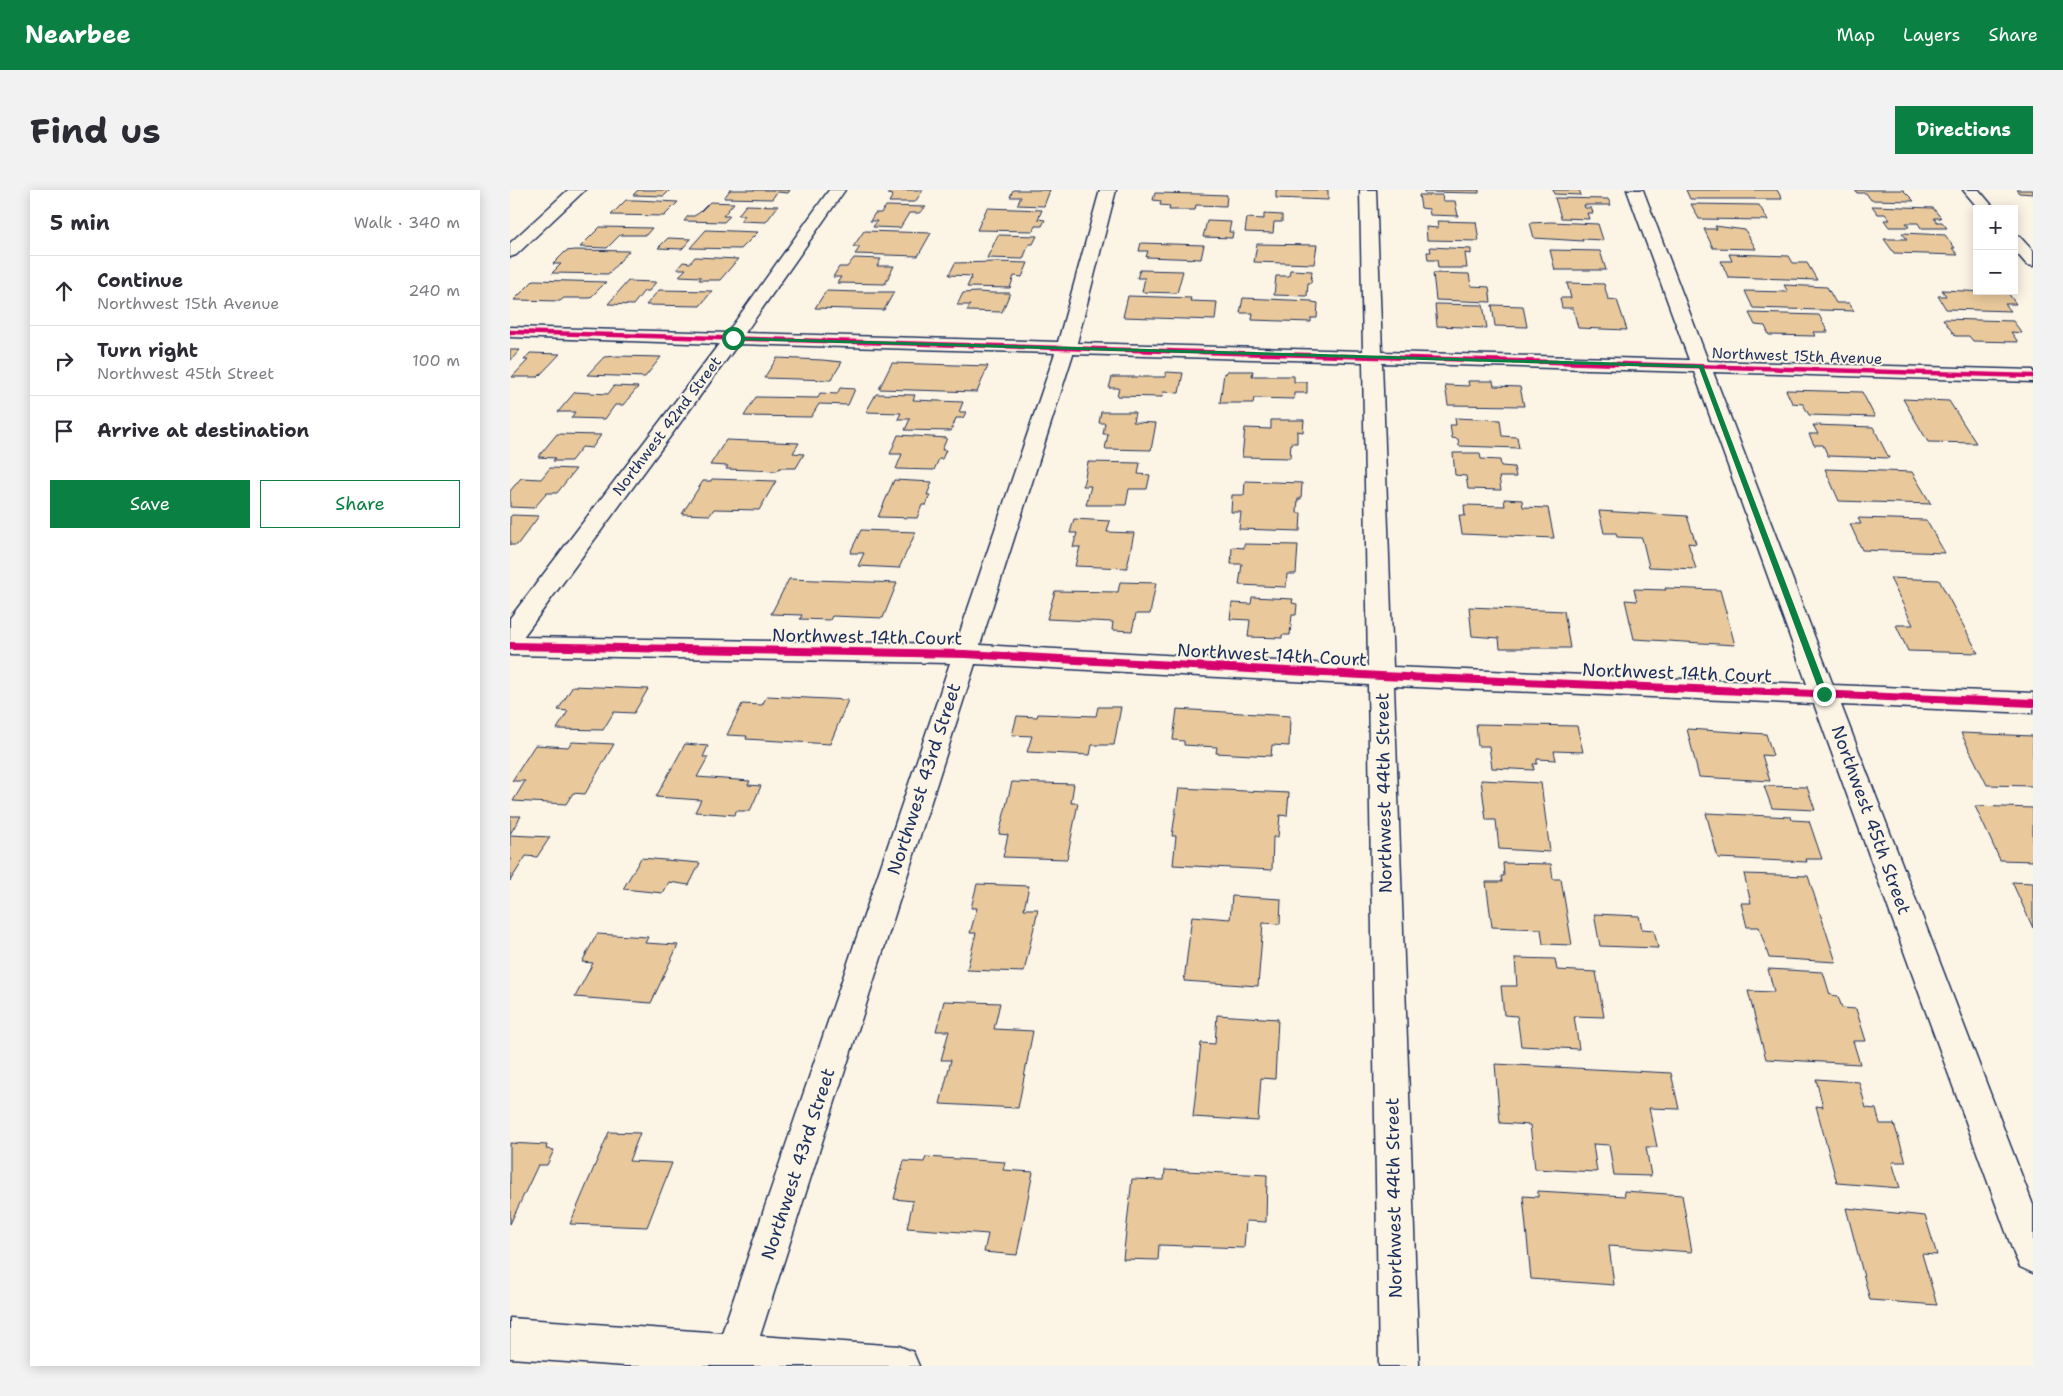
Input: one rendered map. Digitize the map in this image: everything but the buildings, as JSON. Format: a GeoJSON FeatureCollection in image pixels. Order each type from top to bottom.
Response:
{"type":"FeatureCollection","features":[{"type":"Feature","properties":{"kind":"street"},"geometry":{"type":"LineString","coordinates":[[510,252],[577,190]]}},
{"type":"Feature","properties":{"kind":"street","name":"Northwest 42nd Street"},"geometry":{"type":"LineString","coordinates":[[510,636],[733,338],[837,190]]}},
{"type":"Feature","properties":{"kind":"street","name":"Northwest 43rd Street"},"geometry":{"type":"LineString","coordinates":[[733,1360],[1066,348],[1108,190]]}},
{"type":"Feature","properties":{"kind":"street","name":"Northwest 44th Street"},"geometry":{"type":"LineString","coordinates":[[1368,190],[1399,1366]]}},
{"type":"Feature","properties":{"kind":"street","name":"Northwest 45th Street"},"geometry":{"type":"LineString","coordinates":[[1635,190],[2033,1254]]}},
{"type":"Feature","properties":{"kind":"street"},"geometry":{"type":"LineString","coordinates":[[1971,190],[1984,205]]}},
{"type":"Feature","properties":{"kind":"street"},"geometry":{"type":"LineString","coordinates":[[2018,245],[2033,262]]}},
{"type":"Feature","properties":{"kind":"street","name":"Northwest 15th Avenue"},"geometry":{"type":"LineString","coordinates":[[510,332],[2033,376]]}},
{"type":"Feature","properties":{"kind":"street","name":"Northwest 14th Court"},"geometry":{"type":"LineString","coordinates":[[510,646],[965,654],[1381,676],[2033,703]]}},
{"type":"Feature","properties":{"kind":"street"},"geometry":{"type":"LineString","coordinates":[[510,1338],[733,1360],[899,1366]]}},
{"type":"Feature","properties":{"kind":"cycle path"},"geometry":{"type":"LineString","coordinates":[[510,332],[2033,376]]}},
{"type":"Feature","properties":{"kind":"cycle path"},"geometry":{"type":"LineString","coordinates":[[510,646],[965,654],[1381,676],[2033,703]]}},
{"type":"Feature","properties":{"kind":"route"},"geometry":{"type":"LineString","coordinates":[[733,338],[1701,366],[1824,694]]}}]}
